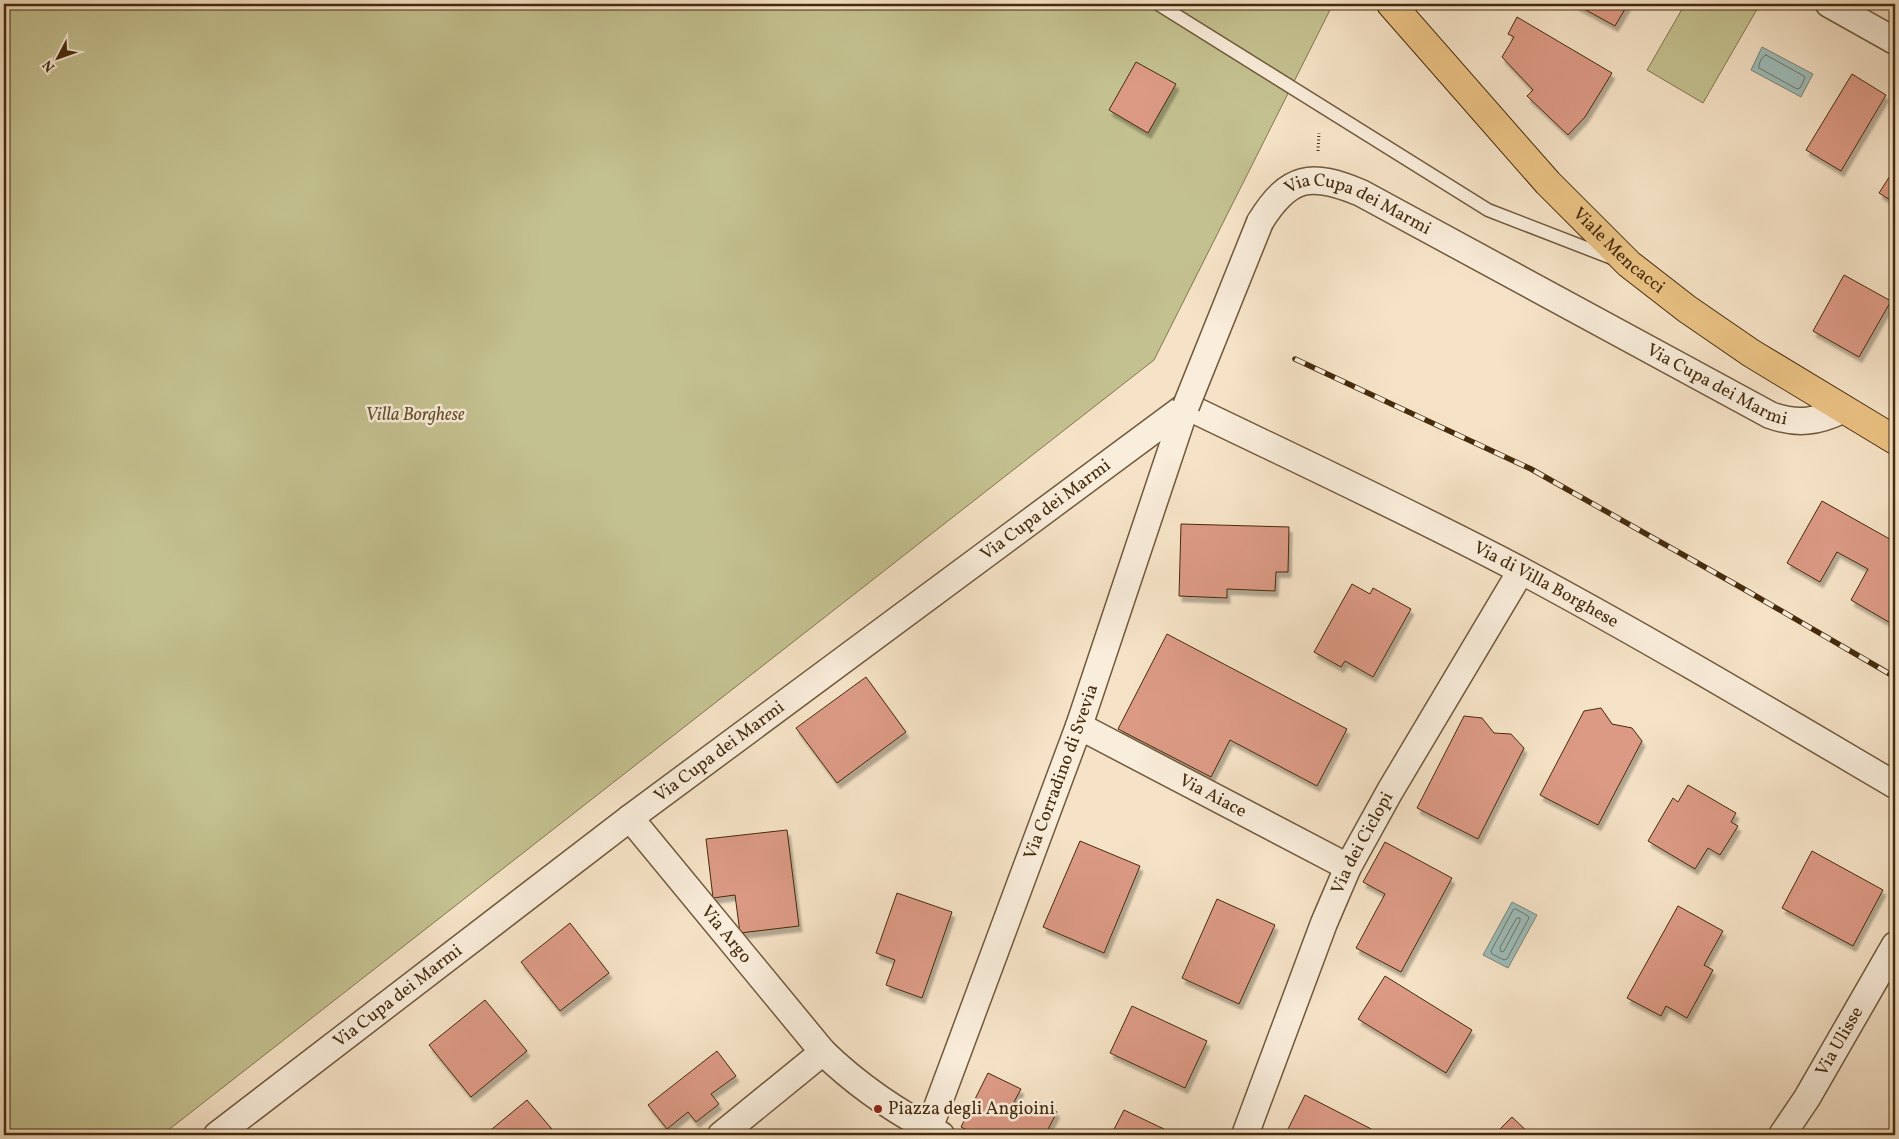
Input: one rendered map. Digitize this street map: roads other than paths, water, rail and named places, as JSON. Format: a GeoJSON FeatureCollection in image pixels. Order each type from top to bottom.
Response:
{"type":"FeatureCollection","features":[{"type":"Feature","properties":{"kind":"main road","name":"Viale Mencacci"},"geometry":{"type":"LineString","coordinates":[[1391,4],[1548,183],[1629,264],[1658,288],[1721,332],[1895,440]]}},
{"type":"Feature","properties":{"kind":"street"},"geometry":{"type":"LineString","coordinates":[[1829,4],[1895,41]]}},
{"type":"Feature","properties":{"kind":"street","name":"Via Cupa dei Marmi"},"geometry":{"type":"LineString","coordinates":[[217,1135],[630,818],[1186,406],[1260,222],[1272,202],[1287,188],[1315,180],[1330,181],[1361,193],[1770,415],[1787,420],[1806,422],[1824,418],[1844,409]]}},
{"type":"Feature","properties":{"kind":"street","name":"Via di Villa Borghese"},"geometry":{"type":"LineString","coordinates":[[1186,406],[1414,516],[1521,571],[1643,638],[1895,785]]}},
{"type":"Feature","properties":{"kind":"street","name":"Via Corradino di Svevia"},"geometry":{"type":"LineString","coordinates":[[932,1133],[1079,726],[1186,406]]}},
{"type":"Feature","properties":{"kind":"street","name":"Via dei Ciclopi"},"geometry":{"type":"LineString","coordinates":[[1245,1135],[1326,916],[1348,867],[1390,791],[1521,571]]}},
{"type":"Feature","properties":{"kind":"street","name":"Via Aiace"},"geometry":{"type":"LineString","coordinates":[[1079,726],[1348,867]]}},
{"type":"Feature","properties":{"kind":"street","name":"Via Argo"},"geometry":{"type":"LineString","coordinates":[[630,818],[823,1052]]}},
{"type":"Feature","properties":{"kind":"street","name":"Via Ulisse"},"geometry":{"type":"LineString","coordinates":[[1782,1135],[1807,1098],[1895,945]]}},
{"type":"Feature","properties":{"kind":"street"},"geometry":{"type":"LineString","coordinates":[[721,1135],[823,1052],[847,1076],[932,1133]]}},
{"type":"Feature","properties":{"kind":"lane"},"geometry":{"type":"LineString","coordinates":[[1158,4],[1488,210],[1629,264]]}},
{"type":"Feature","properties":{"kind":"water"},"geometry":{"type":"Polygon","coordinates":[[[1762,47],[1813,74],[1801,97],[1751,70],[1762,47]]]}},
{"type":"Feature","properties":{"kind":"water"},"geometry":{"type":"Polygon","coordinates":[[[1512,902],[1537,915],[1508,968],[1483,955],[1512,902]]]}},
{"type":"Feature","properties":{"kind":"railway"},"geometry":{"type":"LineString","coordinates":[[1295,359],[1531,469],[1895,677]]}},
{"type":"Feature","properties":{"kind":"place","name":"Piazza degli Angioini"},"geometry":{"type":"Point","coordinates":[878,1109]}},
{"type":"Feature","properties":{"kind":"park label","name":"Villa Borghese"},"geometry":{"type":"Point","coordinates":[415,415]}}]}
